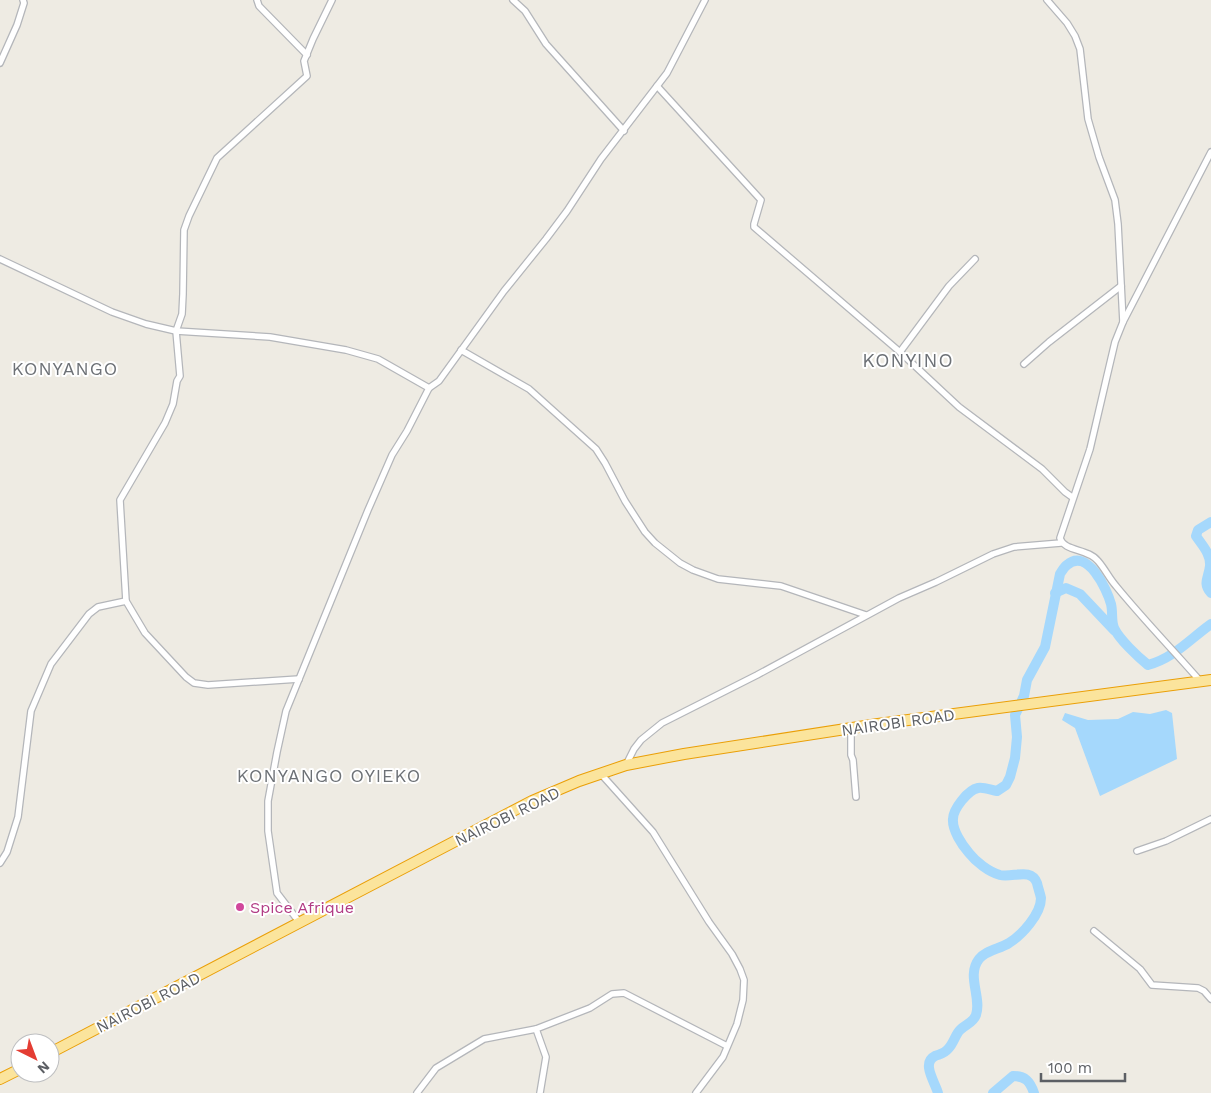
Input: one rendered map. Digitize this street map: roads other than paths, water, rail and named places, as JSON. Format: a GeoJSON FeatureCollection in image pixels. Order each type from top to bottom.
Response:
{"type":"FeatureCollection","features":[{"type":"Feature","properties":{"kind":"highway","name":"NAIROBI ROAD"},"geometry":{"type":"LineString","coordinates":[[60,1048],[532,801],[626,765],[851,728],[1208,683]]}},
{"type":"Feature","properties":{"kind":"street"},"geometry":{"type":"LineString","coordinates":[[0,63],[17,25],[24,3],[23,0]]}},
{"type":"Feature","properties":{"kind":"street"},"geometry":{"type":"LineString","coordinates":[[257,0],[259,6],[307,55]]}},
{"type":"Feature","properties":{"kind":"street"},"geometry":{"type":"LineString","coordinates":[[299,679],[208,686],[194,683],[186,677],[145,633],[126,601],[120,500],[165,424],[173,404],[177,381],[180,376],[176,331],[182,314],[184,230],[217,158],[303,81],[307,73],[304,64],[307,55],[332,0]]}},
{"type":"Feature","properties":{"kind":"street"},"geometry":{"type":"LineString","coordinates":[[513,0],[525,11],[546,44],[624,130]]}},
{"type":"Feature","properties":{"kind":"street"},"geometry":{"type":"LineString","coordinates":[[300,923],[277,893],[268,831],[268,801],[277,752],[286,711],[392,455],[407,431],[429,388],[439,381],[523,266],[552,232],[600,159],[657,86],[674,61],[705,0]]}},
{"type":"Feature","properties":{"kind":"street"},"geometry":{"type":"LineString","coordinates":[[1047,0],[1067,23],[1080,49],[1088,118],[1099,157],[1115,200],[1123,322]]}},
{"type":"Feature","properties":{"kind":"street"},"geometry":{"type":"LineString","coordinates":[[657,86],[761,200],[754,227],[900,352],[959,407],[1042,469],[1072,497]]}},
{"type":"Feature","properties":{"kind":"street"},"geometry":{"type":"LineString","coordinates":[[1208,683],[1167,644],[1117,587],[1098,560],[1086,552],[1066,547],[1060,538],[1090,449],[1111,359],[1123,322],[1211,152]]}},
{"type":"Feature","properties":{"kind":"street"},"geometry":{"type":"LineString","coordinates":[[0,259],[112,312],[146,324],[176,331],[270,337],[346,350],[378,359],[429,388]]}},
{"type":"Feature","properties":{"kind":"street"},"geometry":{"type":"LineString","coordinates":[[900,352],[949,286],[975,259]]}},
{"type":"Feature","properties":{"kind":"street"},"geometry":{"type":"LineString","coordinates":[[1024,364],[1121,286]]}},
{"type":"Feature","properties":{"kind":"street"},"geometry":{"type":"LineString","coordinates":[[461,350],[529,389],[596,449],[645,532],[655,543],[680,563],[718,579],[781,586],[866,615]]}},
{"type":"Feature","properties":{"kind":"street"},"geometry":{"type":"LineString","coordinates":[[626,765],[641,740],[662,723],[757,675],[866,615],[993,554],[1014,547],[1062,543]]}},
{"type":"Feature","properties":{"kind":"street"},"geometry":{"type":"LineString","coordinates":[[0,863],[7,852],[18,817],[31,711],[52,664],[89,614],[98,607],[126,601]]}},
{"type":"Feature","properties":{"kind":"street"},"geometry":{"type":"LineString","coordinates":[[851,728],[851,755],[856,796]]}},
{"type":"Feature","properties":{"kind":"street"},"geometry":{"type":"LineString","coordinates":[[602,774],[653,832],[740,969],[744,980],[743,1000],[738,1024],[723,1057],[696,1093]]}},
{"type":"Feature","properties":{"kind":"street"},"geometry":{"type":"LineString","coordinates":[[1137,852],[1166,841],[1211,819]]}},
{"type":"Feature","properties":{"kind":"street"},"geometry":{"type":"LineString","coordinates":[[1094,931],[1140,969],[1152,985],[1198,988],[1204,991],[1211,999]]}},
{"type":"Feature","properties":{"kind":"street"},"geometry":{"type":"LineString","coordinates":[[417,1093],[436,1068],[484,1040],[536,1029],[590,1008],[612,994],[619,992],[728,1046]]}},
{"type":"Feature","properties":{"kind":"street"},"geometry":{"type":"LineString","coordinates":[[536,1029],[546,1057],[540,1093]]}},
{"type":"Feature","properties":{"kind":"water"},"geometry":{"type":"Polygon","coordinates":[[[1166,710],[1172,713],[1177,759],[1100,796],[1075,728],[1062,720],[1065,713],[1088,720],[1118,719],[1133,712],[1150,714],[1166,710]]]}},
{"type":"Feature","properties":{"kind":"waterway"},"geometry":{"type":"LineString","coordinates":[[1211,522],[1198,530],[1196,536],[1209,558],[1210,566],[1206,583],[1211,593]]}},
{"type":"Feature","properties":{"kind":"waterway"},"geometry":{"type":"LineString","coordinates":[[938,1093],[930,1073],[929,1063],[935,1056],[946,1051],[958,1032],[975,1018],[977,1008],[974,979],[975,966],[982,956],[1005,945],[1019,935],[1030,924],[1040,904],[1041,896],[1037,883],[1031,875],[1005,876],[991,872],[966,850],[954,828],[953,819],[958,805],[974,789],[985,788],[997,791],[1006,785],[1010,777],[1015,758],[1017,737],[1015,715],[1024,696],[1027,680],[1045,647],[1060,574],[1066,566],[1074,561],[1082,561],[1089,565],[1101,580],[1109,597],[1112,607],[1113,625],[1116,632],[1129,648],[1148,665],[1174,653],[1211,624]]}},
{"type":"Feature","properties":{"kind":"waterway"},"geometry":{"type":"LineString","coordinates":[[1055,593],[1066,588],[1080,594],[1114,630]]}},
{"type":"Feature","properties":{"kind":"waterway"},"geometry":{"type":"LineString","coordinates":[[993,1093],[1013,1076],[1026,1080],[1031,1085],[1034,1093]]}},
{"type":"Feature","properties":{"kind":"place","name":"Spice Afrique"},"geometry":{"type":"Point","coordinates":[240,907]}},
{"type":"Feature","properties":{"kind":"district","name":"KONYINO"},"geometry":{"type":"Point","coordinates":[908,360]}},
{"type":"Feature","properties":{"kind":"district","name":"KONYANGO"},"geometry":{"type":"Point","coordinates":[65,369]}},
{"type":"Feature","properties":{"kind":"district","name":"KONYANGO OYIEKO"},"geometry":{"type":"Point","coordinates":[329,776]}}]}
